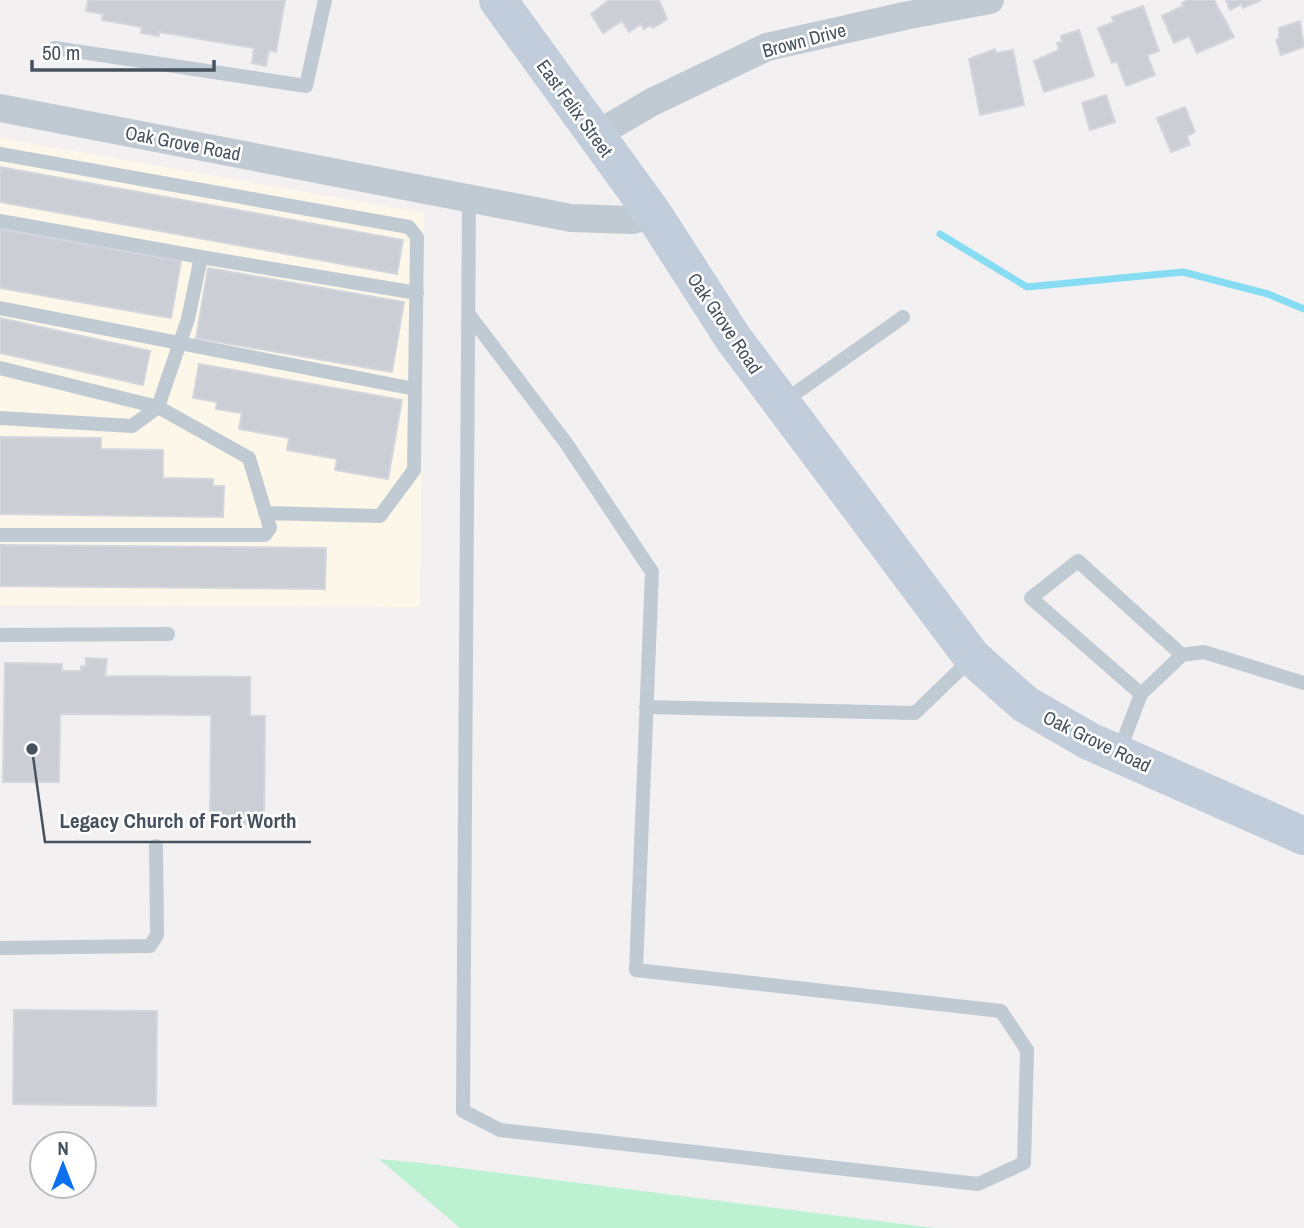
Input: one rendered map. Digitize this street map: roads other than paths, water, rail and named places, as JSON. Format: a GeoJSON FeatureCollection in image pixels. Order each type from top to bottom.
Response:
{"type":"FeatureCollection","features":[{"type":"Feature","properties":{"kind":"street","name":"East Felix Street"},"geometry":{"type":"LineString","coordinates":[[498,0],[594,136],[654,215]]}},
{"type":"Feature","properties":{"kind":"street","name":"Brown Drive"},"geometry":{"type":"LineString","coordinates":[[594,136],[652,102],[767,47],[870,23],[990,0]]}},
{"type":"Feature","properties":{"kind":"street","name":"Oak Grove Road"},"geometry":{"type":"LineString","coordinates":[[0,108],[571,218],[632,220],[654,215],[733,338],[972,657],[1025,705],[1118,754],[1304,836]]}},
{"type":"Feature","properties":{"kind":"lane"},"geometry":{"type":"LineString","coordinates":[[55,48],[306,86],[325,0]]}},
{"type":"Feature","properties":{"kind":"lane"},"geometry":{"type":"LineString","coordinates":[[0,154],[409,227],[417,237],[414,470],[380,516],[265,513]]}},
{"type":"Feature","properties":{"kind":"lane"},"geometry":{"type":"LineString","coordinates":[[470,198],[463,1111],[500,1130],[978,1184],[1024,1163],[1027,1050],[1000,1011],[636,970],[652,572],[566,443],[470,316]]}},
{"type":"Feature","properties":{"kind":"lane"},"geometry":{"type":"LineString","coordinates":[[0,221],[417,293]]}},
{"type":"Feature","properties":{"kind":"lane"},"geometry":{"type":"LineString","coordinates":[[0,418],[132,426],[158,407],[179,344],[201,257]]}},
{"type":"Feature","properties":{"kind":"lane"},"geometry":{"type":"LineString","coordinates":[[0,308],[415,390]]}},
{"type":"Feature","properties":{"kind":"lane"},"geometry":{"type":"LineString","coordinates":[[781,403],[903,317]]}},
{"type":"Feature","properties":{"kind":"lane"},"geometry":{"type":"LineString","coordinates":[[0,368],[158,407],[249,458],[270,528],[265,535],[0,535]]}},
{"type":"Feature","properties":{"kind":"lane"},"geometry":{"type":"LineString","coordinates":[[1141,694],[1031,598],[1078,561],[1182,655]]}},
{"type":"Feature","properties":{"kind":"lane"},"geometry":{"type":"LineString","coordinates":[[0,635],[168,634]]}},
{"type":"Feature","properties":{"kind":"lane"},"geometry":{"type":"LineString","coordinates":[[1118,754],[1141,694],[1182,655],[1203,652],[1304,683]]}},
{"type":"Feature","properties":{"kind":"lane"},"geometry":{"type":"LineString","coordinates":[[646,707],[915,713],[972,657]]}},
{"type":"Feature","properties":{"kind":"lane"},"geometry":{"type":"LineString","coordinates":[[0,948],[150,946],[158,935],[156,846]]}},
{"type":"Feature","properties":{"kind":"waterway"},"geometry":{"type":"LineString","coordinates":[[940,234],[1027,287],[1183,272],[1268,294],[1304,309]]}},
{"type":"Feature","properties":{"kind":"place","name":"Legacy Church of Fort Worth"},"geometry":{"type":"Point","coordinates":[32,749]}}]}
